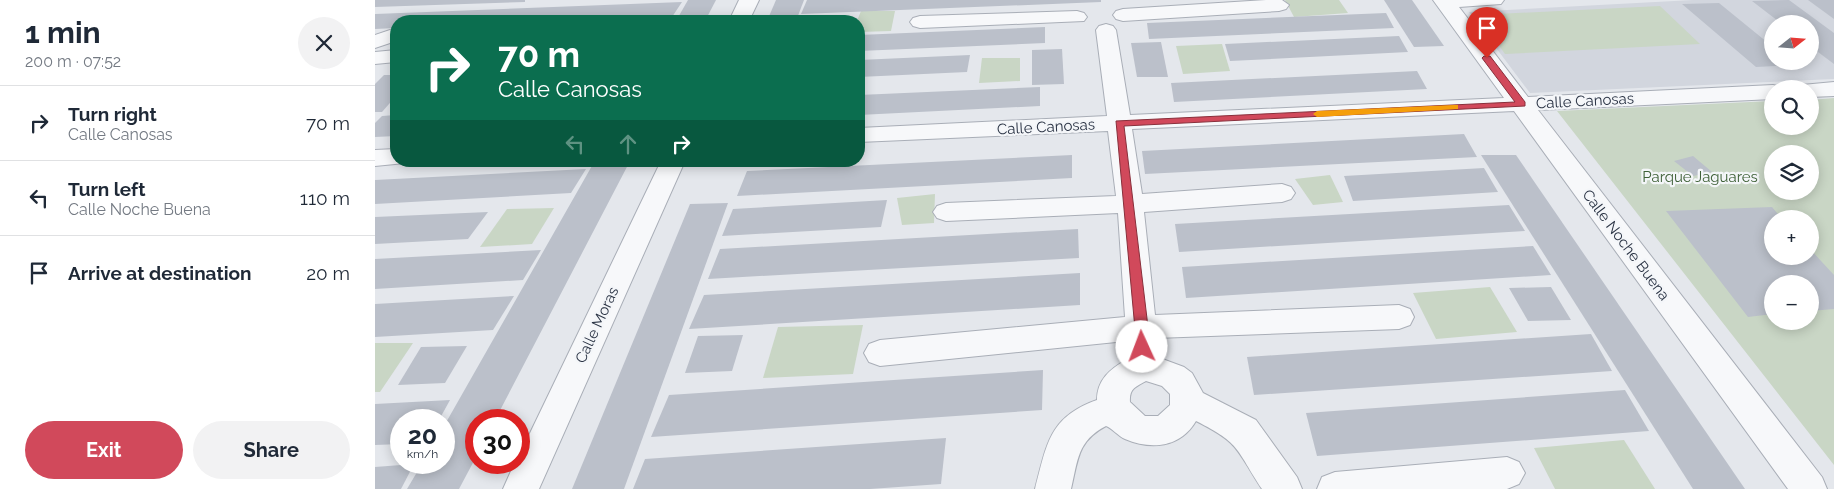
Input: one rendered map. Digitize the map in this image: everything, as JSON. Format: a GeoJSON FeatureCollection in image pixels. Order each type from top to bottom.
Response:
{"type":"FeatureCollection","features":[{"type":"Feature","properties":{"kind":"street"},"geometry":{"type":"LineString","coordinates":[[742,15],[749,0]]}},
{"type":"Feature","properties":{"kind":"street"},"geometry":{"type":"LineString","coordinates":[[1444,1],[1494,0]]}},
{"type":"Feature","properties":{"kind":"street","name":"Calle Noche Buena"},"geometry":{"type":"LineString","coordinates":[[1444,1],[1809,489]]}},
{"type":"Feature","properties":{"kind":"street"},"geometry":{"type":"LineString","coordinates":[[920,22],[1091,11],[1117,10],[1123,15],[1279,5]]}},
{"type":"Feature","properties":{"kind":"street"},"geometry":{"type":"LineString","coordinates":[[1091,11],[1079,23],[1085,28],[1106,30],[1121,25],[1124,20],[1123,15]]}},
{"type":"Feature","properties":{"kind":"street"},"geometry":{"type":"LineString","coordinates":[[1106,30],[1129,204],[1142,327],[1142,367]]}},
{"type":"Feature","properties":{"kind":"street"},"geometry":{"type":"LineString","coordinates":[[380,55],[390,42]]}},
{"type":"Feature","properties":{"kind":"street"},"geometry":{"type":"LineString","coordinates":[[1819,89],[1834,88]]}},
{"type":"Feature","properties":{"kind":"street","name":"Calle Canosas"},"geometry":{"type":"LineString","coordinates":[[865,135],[1764,92]]}},
{"type":"Feature","properties":{"kind":"street"},"geometry":{"type":"LineString","coordinates":[[375,158],[390,157]]}},
{"type":"Feature","properties":{"kind":"street","name":"Calle Moras"},"geometry":{"type":"LineString","coordinates":[[521,489],[670,167]]}},
{"type":"Feature","properties":{"kind":"street"},"geometry":{"type":"LineString","coordinates":[[946,212],[1129,204],[1282,193]]}},
{"type":"Feature","properties":{"kind":"street"},"geometry":{"type":"LineString","coordinates":[[879,353],[1142,327],[1399,317]]}},
{"type":"Feature","properties":{"kind":"street"},"geometry":{"type":"LineString","coordinates":[[1142,367],[1159,368],[1174,375],[1184,386],[1188,401],[1185,413],[1177,423],[1163,430],[1149,431],[1134,428],[1122,420],[1114,409],[1112,395],[1117,382],[1128,372],[1142,367]]}},
{"type":"Feature","properties":{"kind":"street"},"geometry":{"type":"LineString","coordinates":[[1188,401],[1243,430],[1252,441],[1274,480],[1284,489]]}},
{"type":"Feature","properties":{"kind":"street"},"geometry":{"type":"LineString","coordinates":[[1053,489],[1067,438],[1077,424],[1090,415],[1114,409]]}},
{"type":"Feature","properties":{"kind":"street"},"geometry":{"type":"LineString","coordinates":[[1335,489],[1507,473]]}},
{"type":"Feature","properties":{"kind":"shaded area"},"geometry":{"type":"Polygon","coordinates":[[[1693,0],[1834,0],[1834,79],[1764,80],[1764,82],[1530,93],[1469,12],[1693,0]]]}},
{"type":"Feature","properties":{"kind":"green space"},"geometry":{"type":"Polygon","coordinates":[[[1285,0],[1339,0],[1348,13],[1294,17],[1285,0]]]}},
{"type":"Feature","properties":{"kind":"green space"},"geometry":{"type":"Polygon","coordinates":[[[1660,6],[1700,44],[1505,54],[1477,15],[1660,6]]]}},
{"type":"Feature","properties":{"kind":"green space"},"geometry":{"type":"Polygon","coordinates":[[[861,11],[895,11],[891,31],[865,32],[865,15],[859,15],[861,11]]]}},
{"type":"Feature","properties":{"kind":"green space"},"geometry":{"type":"Polygon","coordinates":[[[1222,44],[1230,71],[1183,74],[1176,46],[1222,44]]]}},
{"type":"Feature","properties":{"kind":"green space"},"geometry":{"type":"Polygon","coordinates":[[[982,58],[1020,58],[1020,81],[979,83],[982,58]]]}},
{"type":"Feature","properties":{"kind":"green space","name":"Parque Jaguares"},"geometry":{"type":"Polygon","coordinates":[[[1834,98],[1834,465],[1557,111],[1764,101],[1764,135],[1819,135],[1819,99],[1834,98]]]}},
{"type":"Feature","properties":{"kind":"green space"},"geometry":{"type":"Polygon","coordinates":[[[1330,175],[1343,202],[1313,205],[1295,179],[1330,175]]]}},
{"type":"Feature","properties":{"kind":"green space"},"geometry":{"type":"Polygon","coordinates":[[[935,194],[934,223],[902,225],[897,198],[935,194]]]}},
{"type":"Feature","properties":{"kind":"green space"},"geometry":{"type":"Polygon","coordinates":[[[554,208],[532,244],[480,247],[507,209],[554,208]]]}},
{"type":"Feature","properties":{"kind":"green space"},"geometry":{"type":"Polygon","coordinates":[[[1490,287],[1517,332],[1436,339],[1413,293],[1490,287]]]}},
{"type":"Feature","properties":{"kind":"green space"},"geometry":{"type":"Polygon","coordinates":[[[863,325],[853,374],[763,378],[778,327],[863,325]]]}},
{"type":"Feature","properties":{"kind":"green space"},"geometry":{"type":"Polygon","coordinates":[[[375,343],[413,343],[380,392],[375,392],[375,343]]]}},
{"type":"Feature","properties":{"kind":"green space"},"geometry":{"type":"Polygon","coordinates":[[[1624,440],[1655,489],[1555,489],[1534,448],[1624,440]]]}},
{"type":"Feature","properties":{"kind":"building"},"geometry":{"type":"Polygon","coordinates":[[[375,0],[525,0],[525,2],[375,7],[375,0]]]}},
{"type":"Feature","properties":{"kind":"building"},"geometry":{"type":"Polygon","coordinates":[[[688,0],[716,0],[708,15],[679,15],[688,0]]]}},
{"type":"Feature","properties":{"kind":"building"},"geometry":{"type":"Polygon","coordinates":[[[776,0],[804,0],[798,15],[770,15],[776,0]]]}},
{"type":"Feature","properties":{"kind":"building"},"geometry":{"type":"Polygon","coordinates":[[[807,0],[1101,0],[1101,2],[801,14],[807,0]]]}},
{"type":"Feature","properties":{"kind":"building"},"geometry":{"type":"Polygon","coordinates":[[[1384,0],[1412,0],[1444,46],[1414,47],[1384,0]]]}},
{"type":"Feature","properties":{"kind":"building"},"geometry":{"type":"Polygon","coordinates":[[[1789,0],[1809,15],[1770,15],[1752,1],[1789,0]]]}},
{"type":"Feature","properties":{"kind":"building"},"geometry":{"type":"Polygon","coordinates":[[[1808,0],[1834,0],[1834,19],[1808,0]]]}},
{"type":"Feature","properties":{"kind":"building"},"geometry":{"type":"Polygon","coordinates":[[[682,2],[673,15],[390,15],[390,28],[375,29],[375,14],[682,2]]]}},
{"type":"Feature","properties":{"kind":"building"},"geometry":{"type":"Polygon","coordinates":[[[1719,3],[1764,40],[1764,67],[1756,67],[1682,4],[1719,3]]]}},
{"type":"Feature","properties":{"kind":"building"},"geometry":{"type":"Polygon","coordinates":[[[1386,13],[1394,28],[1149,39],[1147,23],[1386,13]]]}},
{"type":"Feature","properties":{"kind":"building"},"geometry":{"type":"Polygon","coordinates":[[[1819,22],[1834,33],[1834,64],[1819,53],[1819,22]]]}},
{"type":"Feature","properties":{"kind":"building"},"geometry":{"type":"Polygon","coordinates":[[[1045,27],[1045,43],[865,51],[865,35],[1045,27]]]}},
{"type":"Feature","properties":{"kind":"building"},"geometry":{"type":"Polygon","coordinates":[[[1399,36],[1408,52],[1230,61],[1225,44],[1399,36]]]}},
{"type":"Feature","properties":{"kind":"building"},"geometry":{"type":"Polygon","coordinates":[[[1161,42],[1168,77],[1137,77],[1131,43],[1161,42]]]}},
{"type":"Feature","properties":{"kind":"building"},"geometry":{"type":"Polygon","coordinates":[[[1062,49],[1064,84],[1032,85],[1032,50],[1062,49]]]}},
{"type":"Feature","properties":{"kind":"building"},"geometry":{"type":"Polygon","coordinates":[[[970,55],[967,72],[865,77],[865,60],[970,55]]]}},
{"type":"Feature","properties":{"kind":"building"},"geometry":{"type":"Polygon","coordinates":[[[1417,71],[1427,89],[1174,102],[1171,83],[1417,71]]]}},
{"type":"Feature","properties":{"kind":"building"},"geometry":{"type":"Polygon","coordinates":[[[384,75],[390,75],[390,103],[382,112],[375,112],[375,84],[384,75]]]}},
{"type":"Feature","properties":{"kind":"building"},"geometry":{"type":"Polygon","coordinates":[[[1040,87],[1040,106],[865,115],[865,95],[1040,87]]]}},
{"type":"Feature","properties":{"kind":"building"},"geometry":{"type":"Polygon","coordinates":[[[390,115],[390,136],[375,137],[375,123],[382,116],[390,115]]]}},
{"type":"Feature","properties":{"kind":"building"},"geometry":{"type":"Polygon","coordinates":[[[1464,134],[1477,157],[1145,174],[1142,151],[1464,134]]]}},
{"type":"Feature","properties":{"kind":"building"},"geometry":{"type":"Polygon","coordinates":[[[1072,155],[1072,178],[737,196],[747,171],[865,167],[865,165],[1072,155]]]}},
{"type":"Feature","properties":{"kind":"building"},"geometry":{"type":"Polygon","coordinates":[[[1481,155],[1516,155],[1745,489],[1693,489],[1481,155]]]}},
{"type":"Feature","properties":{"kind":"building"},"geometry":{"type":"Polygon","coordinates":[[[1693,156],[1712,172],[1693,176],[1674,161],[1693,156]]]}},
{"type":"Feature","properties":{"kind":"building"},"geometry":{"type":"Polygon","coordinates":[[[591,167],[627,167],[501,409],[465,409],[465,474],[467,474],[459,489],[407,489],[416,474],[455,474],[454,409],[591,167]]]}},
{"type":"Feature","properties":{"kind":"building"},"geometry":{"type":"Polygon","coordinates":[[[1484,168],[1498,192],[1353,201],[1344,176],[1484,168]]]}},
{"type":"Feature","properties":{"kind":"building"},"geometry":{"type":"Polygon","coordinates":[[[586,169],[571,193],[375,204],[375,180],[586,169]]]}},
{"type":"Feature","properties":{"kind":"building"},"geometry":{"type":"Polygon","coordinates":[[[887,200],[881,227],[722,236],[733,209],[887,200]]]}},
{"type":"Feature","properties":{"kind":"building"},"geometry":{"type":"Polygon","coordinates":[[[728,203],[624,489],[572,489],[690,204],[728,203]]]}},
{"type":"Feature","properties":{"kind":"building"},"geometry":{"type":"Polygon","coordinates":[[[1509,205],[1525,231],[1179,252],[1175,224],[1509,205]]]}},
{"type":"Feature","properties":{"kind":"building"},"geometry":{"type":"Polygon","coordinates":[[[1772,207],[1774,210],[1764,210],[1764,265],[1819,265],[1819,259],[1834,275],[1834,309],[1819,310],[1819,275],[1764,275],[1764,315],[1748,317],[1666,211],[1772,207]]]}},
{"type":"Feature","properties":{"kind":"building"},"geometry":{"type":"Polygon","coordinates":[[[488,212],[468,239],[375,244],[375,217],[488,212]]]}},
{"type":"Feature","properties":{"kind":"building"},"geometry":{"type":"Polygon","coordinates":[[[1078,229],[1079,258],[708,279],[720,249],[1078,229]]]}},
{"type":"Feature","properties":{"kind":"building"},"geometry":{"type":"Polygon","coordinates":[[[1533,246],[1551,275],[1186,298],[1182,267],[1533,246]]]}},
{"type":"Feature","properties":{"kind":"building"},"geometry":{"type":"Polygon","coordinates":[[[541,250],[523,280],[375,289],[375,259],[541,250]]]}},
{"type":"Feature","properties":{"kind":"building"},"geometry":{"type":"Polygon","coordinates":[[[1080,273],[1080,305],[689,329],[704,295],[1080,273]]]}},
{"type":"Feature","properties":{"kind":"building"},"geometry":{"type":"Polygon","coordinates":[[[1551,287],[1571,320],[1528,321],[1509,288],[1551,287]]]}},
{"type":"Feature","properties":{"kind":"building"},"geometry":{"type":"Polygon","coordinates":[[[514,296],[493,330],[375,337],[375,304],[514,296]]]}},
{"type":"Feature","properties":{"kind":"building"},"geometry":{"type":"Polygon","coordinates":[[[1591,334],[1612,371],[1254,395],[1247,357],[1591,334]]]}},
{"type":"Feature","properties":{"kind":"building"},"geometry":{"type":"Polygon","coordinates":[[[743,335],[732,371],[685,373],[698,336],[743,335]]]}},
{"type":"Feature","properties":{"kind":"building"},"geometry":{"type":"Polygon","coordinates":[[[467,346],[445,383],[398,385],[421,347],[467,346]]]}},
{"type":"Feature","properties":{"kind":"building"},"geometry":{"type":"Polygon","coordinates":[[[1043,370],[1042,410],[651,437],[669,395],[1043,370]]]}},
{"type":"Feature","properties":{"kind":"building"},"geometry":{"type":"Polygon","coordinates":[[[1625,390],[1649,431],[1317,456],[1306,413],[1625,390]]]}},
{"type":"Feature","properties":{"kind":"building"},"geometry":{"type":"Polygon","coordinates":[[[450,400],[445,409],[390,409],[390,444],[375,445],[375,404],[450,400]]]}},
{"type":"Feature","properties":{"kind":"building"},"geometry":{"type":"Polygon","coordinates":[[[946,438],[941,484],[870,489],[633,489],[645,459],[946,438]]]}},
{"type":"Feature","properties":{"kind":"building"},"geometry":{"type":"Polygon","coordinates":[[[390,466],[390,474],[409,474],[401,489],[375,489],[375,467],[390,466]]]}},
{"type":"Feature","properties":{"kind":"slow traffic"},"geometry":{"type":"LineString","coordinates":[[1317,114],[1454,107]]}},
{"type":"Feature","properties":{"kind":"route"},"geometry":{"type":"LineString","coordinates":[[1142,347],[1142,327],[1119,123],[1521,104],[1487,58]]}}]}
